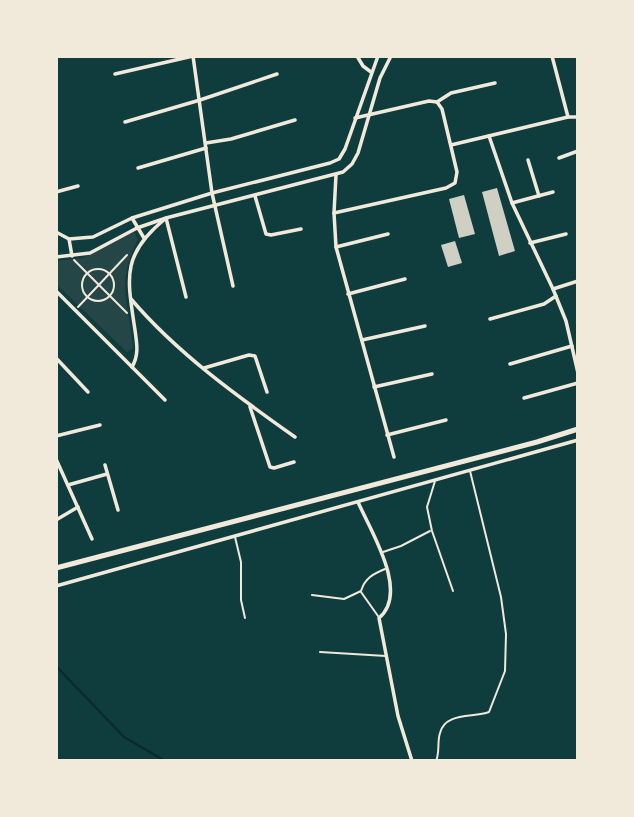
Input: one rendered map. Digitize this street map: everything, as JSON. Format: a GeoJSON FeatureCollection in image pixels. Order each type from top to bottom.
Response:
{"type":"FeatureCollection","features":[{"type":"Feature","properties":{"kind":"main road"},"geometry":{"type":"LineString","coordinates":[[56,568],[578,429]]}},
{"type":"Feature","properties":{"kind":"street"},"geometry":{"type":"LineString","coordinates":[[115,75],[193,56],[212,193],[233,286]]}},
{"type":"Feature","properties":{"kind":"street"},"geometry":{"type":"LineString","coordinates":[[357,56],[371,72]]}},
{"type":"Feature","properties":{"kind":"street"},"geometry":{"type":"LineString","coordinates":[[56,232],[69,239],[93,237],[132,218],[212,193],[339,159],[378,56]]}},
{"type":"Feature","properties":{"kind":"street"},"geometry":{"type":"LineString","coordinates":[[56,257],[90,253],[137,228],[166,218],[336,175],[352,164],[358,153],[380,78],[391,56]]}},
{"type":"Feature","properties":{"kind":"street"},"geometry":{"type":"LineString","coordinates":[[552,56],[568,117]]}},
{"type":"Feature","properties":{"kind":"street"},"geometry":{"type":"LineString","coordinates":[[125,121],[277,74]]}},
{"type":"Feature","properties":{"kind":"street"},"geometry":{"type":"LineString","coordinates":[[437,102],[451,93],[495,83]]}},
{"type":"Feature","properties":{"kind":"street"},"geometry":{"type":"LineString","coordinates":[[334,213],[446,188],[455,183],[457,172],[451,145],[442,109],[437,102],[429,100],[355,118]]}},
{"type":"Feature","properties":{"kind":"street"},"geometry":{"type":"LineString","coordinates":[[451,145],[568,117],[578,117]]}},
{"type":"Feature","properties":{"kind":"street"},"geometry":{"type":"LineString","coordinates":[[138,169],[295,120]]}},
{"type":"Feature","properties":{"kind":"street"},"geometry":{"type":"LineString","coordinates":[[489,136],[512,203],[556,296],[578,373]]}},
{"type":"Feature","properties":{"kind":"street"},"geometry":{"type":"LineString","coordinates":[[559,158],[578,151]]}},
{"type":"Feature","properties":{"kind":"street"},"geometry":{"type":"LineString","coordinates":[[528,159],[540,196]]}},
{"type":"Feature","properties":{"kind":"street"},"geometry":{"type":"LineString","coordinates":[[336,175],[336,247],[394,457]]}},
{"type":"Feature","properties":{"kind":"street"},"geometry":{"type":"LineString","coordinates":[[56,192],[78,186]]}},
{"type":"Feature","properties":{"kind":"street"},"geometry":{"type":"LineString","coordinates":[[512,203],[553,192]]}},
{"type":"Feature","properties":{"kind":"street"},"geometry":{"type":"LineString","coordinates":[[255,196],[266,234],[301,229]]}},
{"type":"Feature","properties":{"kind":"street"},"geometry":{"type":"LineString","coordinates":[[132,218],[144,238]]}},
{"type":"Feature","properties":{"kind":"street"},"geometry":{"type":"LineString","coordinates":[[132,368],[137,359],[137,348],[128,289],[131,264],[144,238],[166,218]]}},
{"type":"Feature","properties":{"kind":"street"},"geometry":{"type":"LineString","coordinates":[[166,218],[187,297]]}},
{"type":"Feature","properties":{"kind":"street"},"geometry":{"type":"LineString","coordinates":[[336,247],[388,234]]}},
{"type":"Feature","properties":{"kind":"street"},"geometry":{"type":"LineString","coordinates":[[530,243],[566,234]]}},
{"type":"Feature","properties":{"kind":"street"},"geometry":{"type":"LineString","coordinates":[[69,239],[72,257]]}},
{"type":"Feature","properties":{"kind":"street"},"geometry":{"type":"LineString","coordinates":[[348,294],[405,279]]}},
{"type":"Feature","properties":{"kind":"street"},"geometry":{"type":"LineString","coordinates":[[553,289],[578,281]]}},
{"type":"Feature","properties":{"kind":"street"},"geometry":{"type":"LineString","coordinates":[[57,294],[165,400]]}},
{"type":"Feature","properties":{"kind":"street"},"geometry":{"type":"LineString","coordinates":[[490,319],[544,304],[556,296]]}},
{"type":"Feature","properties":{"kind":"street"},"geometry":{"type":"LineString","coordinates":[[130,299],[151,323],[204,368],[295,437]]}},
{"type":"Feature","properties":{"kind":"street"},"geometry":{"type":"LineString","coordinates":[[362,340],[425,326]]}},
{"type":"Feature","properties":{"kind":"street"},"geometry":{"type":"LineString","coordinates":[[510,364],[572,346]]}},
{"type":"Feature","properties":{"kind":"street"},"geometry":{"type":"LineString","coordinates":[[204,368],[249,355],[255,356],[267,392]]}},
{"type":"Feature","properties":{"kind":"street"},"geometry":{"type":"LineString","coordinates":[[56,358],[88,392]]}},
{"type":"Feature","properties":{"kind":"street"},"geometry":{"type":"LineString","coordinates":[[374,387],[432,374]]}},
{"type":"Feature","properties":{"kind":"street"},"geometry":{"type":"LineString","coordinates":[[524,398],[578,383]]}},
{"type":"Feature","properties":{"kind":"street"},"geometry":{"type":"LineString","coordinates":[[250,405],[270,467],[295,462]]}},
{"type":"Feature","properties":{"kind":"street"},"geometry":{"type":"LineString","coordinates":[[387,435],[446,420]]}},
{"type":"Feature","properties":{"kind":"street"},"geometry":{"type":"LineString","coordinates":[[56,436],[100,425]]}},
{"type":"Feature","properties":{"kind":"street"},"geometry":{"type":"LineString","coordinates":[[56,586],[578,440]]}},
{"type":"Feature","properties":{"kind":"street"},"geometry":{"type":"LineString","coordinates":[[56,461],[92,539]]}},
{"type":"Feature","properties":{"kind":"street"},"geometry":{"type":"LineString","coordinates":[[105,465],[118,510]]}},
{"type":"Feature","properties":{"kind":"street"},"geometry":{"type":"LineString","coordinates":[[68,485],[107,474]]}},
{"type":"Feature","properties":{"kind":"street"},"geometry":{"type":"LineString","coordinates":[[358,502],[383,552],[392,595],[385,613],[379,618],[398,716],[412,761]]}},
{"type":"Feature","properties":{"kind":"street"},"geometry":{"type":"LineString","coordinates":[[56,520],[78,507]]}},
{"type":"Feature","properties":{"kind":"lane"},"geometry":{"type":"LineString","coordinates":[[436,761],[440,732],[444,724],[452,718],[489,712],[507,659],[502,597],[469,470]]}},
{"type":"Feature","properties":{"kind":"lane"},"geometry":{"type":"LineString","coordinates":[[436,480],[427,507],[432,531],[453,591]]}},
{"type":"Feature","properties":{"kind":"lane"},"geometry":{"type":"LineString","coordinates":[[383,552],[432,531]]}},
{"type":"Feature","properties":{"kind":"lane"},"geometry":{"type":"LineString","coordinates":[[235,536],[241,562],[241,600],[246,618]]}},
{"type":"Feature","properties":{"kind":"lane"},"geometry":{"type":"LineString","coordinates":[[312,595],[344,599],[361,591],[369,576],[386,568]]}},
{"type":"Feature","properties":{"kind":"lane"},"geometry":{"type":"LineString","coordinates":[[361,591],[379,618]]}},
{"type":"Feature","properties":{"kind":"lane"},"geometry":{"type":"LineString","coordinates":[[320,652],[387,656]]}},
{"type":"Feature","properties":{"kind":"path"},"geometry":{"type":"LineString","coordinates":[[75,310],[127,256]]}},
{"type":"Feature","properties":{"kind":"path"},"geometry":{"type":"LineString","coordinates":[[72,257],[133,320]]}},
{"type":"Feature","properties":{"kind":"path"},"geometry":{"type":"LineString","coordinates":[[96,269],[109,274],[114,284],[109,297],[98,302],[87,297],[82,288],[86,274],[96,269]]}},
{"type":"Feature","properties":{"kind":"shaded area"},"geometry":{"type":"Polygon","coordinates":[[[134,232],[138,239],[125,281],[133,348],[127,352],[56,284],[56,261],[83,258],[134,232]]]}},
{"type":"Feature","properties":{"kind":"building"},"geometry":{"type":"Polygon","coordinates":[[[497,188],[515,251],[499,256],[482,192],[497,188]]]}},
{"type":"Feature","properties":{"kind":"building"},"geometry":{"type":"Polygon","coordinates":[[[464,195],[475,234],[459,238],[449,199],[464,195]]]}},
{"type":"Feature","properties":{"kind":"building"},"geometry":{"type":"Polygon","coordinates":[[[455,241],[462,263],[448,267],[441,245],[455,241]]]}},
{"type":"Feature","properties":{"kind":"waterway"},"geometry":{"type":"LineString","coordinates":[[56,666],[124,737],[165,761]]}}]}
